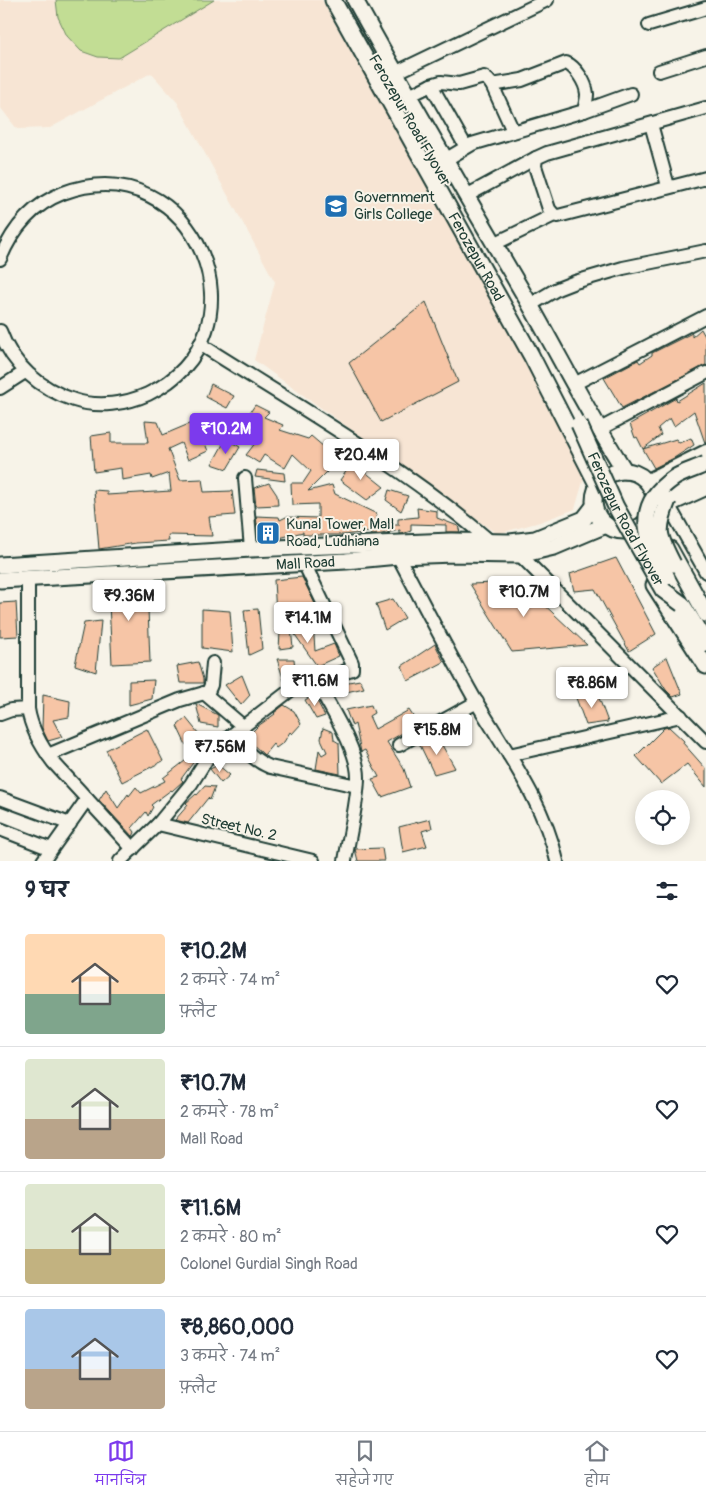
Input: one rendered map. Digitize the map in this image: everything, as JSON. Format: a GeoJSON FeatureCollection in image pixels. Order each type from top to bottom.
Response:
{"type":"FeatureCollection","features":[{"type":"Feature","properties":{"kind":"main road","name":"Ferozepur Road"},"geometry":{"type":"LineString","coordinates":[[333,0],[531,354],[579,433],[586,462],[598,486]]}},
{"type":"Feature","properties":{"kind":"main road","name":"Ferozepur Road Flyover"},"geometry":{"type":"LineString","coordinates":[[342,0],[517,310],[616,507],[663,590],[682,604],[706,642]]}},
{"type":"Feature","properties":{"kind":"main road"},"geometry":{"type":"LineString","coordinates":[[355,0],[395,73],[530,305],[597,427],[624,471]]}},
{"type":"Feature","properties":{"kind":"main road"},"geometry":{"type":"LineString","coordinates":[[579,433],[597,427]]}},
{"type":"Feature","properties":{"kind":"main road","name":"Ferozepur Road Flyover"},"geometry":{"type":"LineString","coordinates":[[621,531],[632,531],[642,526],[662,488],[675,478],[706,464]]}},
{"type":"Feature","properties":{"kind":"main road"},"geometry":{"type":"LineString","coordinates":[[682,604],[653,550],[646,518],[652,509],[654,499],[652,490],[638,474],[624,471],[609,475],[598,486],[594,498],[594,506],[598,516],[612,530],[621,531],[706,666]]}},
{"type":"Feature","properties":{"kind":"main road"},"geometry":{"type":"LineString","coordinates":[[668,503],[706,478]]}},
{"type":"Feature","properties":{"kind":"main road","name":"Ferozepur Road Flyover"},"geometry":{"type":"LineString","coordinates":[[668,503],[661,518],[659,534],[706,626]]}},
{"type":"Feature","properties":{"kind":"main road","name":"Mall Road"},"geometry":{"type":"LineString","coordinates":[[0,565],[251,549],[451,541],[510,542],[535,539],[584,519],[594,506]]}},
{"type":"Feature","properties":{"kind":"main road"},"geometry":{"type":"LineString","coordinates":[[652,509],[706,614]]}},
{"type":"Feature","properties":{"kind":"main road","name":"Mall Road"},"geometry":{"type":"LineString","coordinates":[[0,580],[346,561],[398,556],[454,554],[520,555],[554,547],[606,525]]}},
{"type":"Feature","properties":{"kind":"street"},"geometry":{"type":"LineString","coordinates":[[395,73],[547,0]]}},
{"type":"Feature","properties":{"kind":"street"},"geometry":{"type":"LineString","coordinates":[[649,25],[706,8]]}},
{"type":"Feature","properties":{"kind":"street"},"geometry":{"type":"LineString","coordinates":[[659,71],[706,56]]}},
{"type":"Feature","properties":{"kind":"street"},"geometry":{"type":"LineString","coordinates":[[492,85],[522,80],[555,66],[569,64],[578,73],[585,86],[587,98],[584,111]]}},
{"type":"Feature","properties":{"kind":"street"},"geometry":{"type":"LineString","coordinates":[[409,96],[441,82],[459,84],[484,77],[492,85],[513,131]]}},
{"type":"Feature","properties":{"kind":"street"},"geometry":{"type":"LineString","coordinates":[[431,86],[466,147]]}},
{"type":"Feature","properties":{"kind":"street"},"geometry":{"type":"LineString","coordinates":[[445,160],[466,147],[513,131],[584,111],[631,94]]}},
{"type":"Feature","properties":{"kind":"street"},"geometry":{"type":"LineString","coordinates":[[466,196],[547,153],[706,108]]}},
{"type":"Feature","properties":{"kind":"street"},"geometry":{"type":"LineString","coordinates":[[651,124],[668,186]]}},
{"type":"Feature","properties":{"kind":"street"},"geometry":{"type":"LineString","coordinates":[[536,158],[535,166],[549,209],[554,215]]}},
{"type":"Feature","properties":{"kind":"street"},"geometry":{"type":"LineString","coordinates":[[494,244],[554,215],[565,215],[668,186],[706,178]]}},
{"type":"Feature","properties":{"kind":"street"},"geometry":{"type":"LineString","coordinates":[[0,259],[6,244],[19,224],[36,208],[55,196],[77,188],[99,186],[122,187],[144,194],[164,205],[182,220],[196,238],[205,258],[210,280],[211,302],[208,323],[200,344],[189,362],[175,377],[158,389],[140,398],[120,403],[99,404],[79,402],[41,385],[25,372],[11,354],[0,331]]}},
{"type":"Feature","properties":{"kind":"street"},"geometry":{"type":"LineString","coordinates":[[530,305],[556,289],[575,282],[624,268],[706,251]]}},
{"type":"Feature","properties":{"kind":"street"},"geometry":{"type":"LineString","coordinates":[[574,384],[706,316]]}},
{"type":"Feature","properties":{"kind":"street"},"geometry":{"type":"LineString","coordinates":[[200,344],[387,462],[455,511],[491,542]]}},
{"type":"Feature","properties":{"kind":"street"},"geometry":{"type":"LineString","coordinates":[[0,388],[25,372]]}},
{"type":"Feature","properties":{"kind":"street"},"geometry":{"type":"LineString","coordinates":[[597,427],[706,373]]}},
{"type":"Feature","properties":{"kind":"street"},"geometry":{"type":"LineString","coordinates":[[646,481],[706,451]]}},
{"type":"Feature","properties":{"kind":"street"},"geometry":{"type":"LineString","coordinates":[[245,478],[251,549]]}},
{"type":"Feature","properties":{"kind":"street"},"geometry":{"type":"LineString","coordinates":[[652,509],[706,488]]}},
{"type":"Feature","properties":{"kind":"street"},"geometry":{"type":"LineString","coordinates":[[668,503],[706,572]]}},
{"type":"Feature","properties":{"kind":"street"},"geometry":{"type":"LineString","coordinates":[[520,555],[706,742]]}},
{"type":"Feature","properties":{"kind":"street"},"geometry":{"type":"LineString","coordinates":[[398,556],[477,702],[534,799],[546,824],[557,861]]}},
{"type":"Feature","properties":{"kind":"street"},"geometry":{"type":"LineString","coordinates":[[120,861],[158,824],[191,784],[208,757],[232,735],[288,692],[350,671],[353,667],[304,563]]}},
{"type":"Feature","properties":{"kind":"street"},"geometry":{"type":"LineString","coordinates":[[28,579],[28,709],[36,734],[48,755],[133,849]]}},
{"type":"Feature","properties":{"kind":"street"},"geometry":{"type":"LineString","coordinates":[[48,755],[180,700],[210,690],[214,663]]}},
{"type":"Feature","properties":{"kind":"street"},"geometry":{"type":"LineString","coordinates":[[316,681],[344,732],[356,764],[357,786],[345,861]]}},
{"type":"Feature","properties":{"kind":"street"},"geometry":{"type":"LineString","coordinates":[[204,693],[244,727]]}},
{"type":"Feature","properties":{"kind":"street"},"geometry":{"type":"LineString","coordinates":[[398,745],[477,702]]}},
{"type":"Feature","properties":{"kind":"street"},"geometry":{"type":"LineString","coordinates":[[0,714],[11,710],[28,709]]}},
{"type":"Feature","properties":{"kind":"street"},"geometry":{"type":"LineString","coordinates":[[509,756],[681,716]]}},
{"type":"Feature","properties":{"kind":"street"},"geometry":{"type":"LineString","coordinates":[[232,735],[250,756],[270,767],[357,786]]}},
{"type":"Feature","properties":{"kind":"street"},"geometry":{"type":"LineString","coordinates":[[0,798],[70,824]]}},
{"type":"Feature","properties":{"kind":"street"},"geometry":{"type":"LineString","coordinates":[[43,861],[87,800]]}},
{"type":"Feature","properties":{"kind":"street","name":"Street No. 2"},"geometry":{"type":"LineString","coordinates":[[158,824],[314,861]]}},
{"type":"Feature","properties":{"kind":"street"},"geometry":{"type":"LineString","coordinates":[[0,829],[51,849]]}},
{"type":"Feature","properties":{"kind":"shaded area","name":"Government Girls College"},"geometry":{"type":"Polygon","coordinates":[[[0,0],[322,0],[580,453],[584,478],[575,509],[540,522],[497,534],[254,360],[275,282],[177,102],[151,73],[50,128],[17,129],[0,107],[0,0]]]}},
{"type":"Feature","properties":{"kind":"green space"},"geometry":{"type":"Polygon","coordinates":[[[56,0],[214,0],[119,58],[98,57],[81,51],[67,36],[58,17],[56,0]]]}},
{"type":"Feature","properties":{"kind":"building"},"geometry":{"type":"Polygon","coordinates":[[[426,302],[458,382],[381,422],[349,363],[426,302]]]}},
{"type":"Feature","properties":{"kind":"building"},"geometry":{"type":"Polygon","coordinates":[[[701,329],[706,338],[706,365],[622,408],[604,378],[638,360],[640,363],[652,355],[652,353],[692,333],[692,337],[701,329]]]}},
{"type":"Feature","properties":{"kind":"building"},"geometry":{"type":"Polygon","coordinates":[[[706,383],[706,443],[694,411],[674,426],[670,418],[658,428],[661,435],[643,449],[637,437],[635,438],[630,424],[676,398],[677,401],[706,383]]]}},
{"type":"Feature","properties":{"kind":"building"},"geometry":{"type":"Polygon","coordinates":[[[211,384],[234,396],[227,408],[206,397],[211,384]]]}},
{"type":"Feature","properties":{"kind":"building"},"geometry":{"type":"Polygon","coordinates":[[[255,405],[269,412],[264,417],[283,425],[280,430],[308,439],[311,436],[338,459],[328,471],[326,469],[327,472],[308,491],[332,485],[335,494],[377,514],[373,525],[400,525],[398,524],[398,519],[418,517],[417,508],[437,511],[437,518],[458,526],[460,532],[446,532],[446,525],[411,524],[411,531],[402,534],[400,534],[400,530],[377,535],[371,535],[370,532],[343,535],[303,535],[303,532],[279,538],[264,539],[262,524],[257,525],[256,516],[279,517],[280,520],[286,517],[318,518],[318,504],[292,505],[291,483],[303,483],[311,471],[293,454],[285,468],[264,455],[259,463],[246,455],[256,442],[239,429],[255,405]]]}},
{"type":"Feature","properties":{"kind":"building"},"geometry":{"type":"Polygon","coordinates":[[[145,421],[158,422],[163,435],[196,421],[208,451],[188,460],[181,443],[168,449],[180,480],[202,479],[204,492],[232,491],[235,515],[209,517],[212,536],[168,535],[169,541],[136,543],[99,549],[94,490],[107,491],[107,495],[171,491],[169,473],[152,479],[151,475],[122,480],[121,468],[94,472],[91,436],[111,433],[111,443],[148,443],[145,421]]]}},
{"type":"Feature","properties":{"kind":"building"},"geometry":{"type":"Polygon","coordinates":[[[691,438],[694,445],[654,468],[643,449],[676,439],[679,443],[691,438]]]}},
{"type":"Feature","properties":{"kind":"building"},"geometry":{"type":"Polygon","coordinates":[[[226,439],[240,447],[227,469],[212,464],[226,439]]]}},
{"type":"Feature","properties":{"kind":"building"},"geometry":{"type":"Polygon","coordinates":[[[355,459],[366,469],[364,471],[384,487],[367,500],[340,480],[355,459]]]}},
{"type":"Feature","properties":{"kind":"building"},"geometry":{"type":"Polygon","coordinates":[[[257,470],[284,473],[285,481],[255,477],[257,470]]]}},
{"type":"Feature","properties":{"kind":"building"},"geometry":{"type":"Polygon","coordinates":[[[269,483],[277,495],[278,505],[256,506],[254,488],[269,483]]]}},
{"type":"Feature","properties":{"kind":"building"},"geometry":{"type":"Polygon","coordinates":[[[389,490],[408,496],[401,511],[386,500],[389,490]]]}},
{"type":"Feature","properties":{"kind":"building"},"geometry":{"type":"Polygon","coordinates":[[[616,558],[656,634],[629,651],[595,589],[574,591],[570,574],[616,558]]]}},
{"type":"Feature","properties":{"kind":"building"},"geometry":{"type":"Polygon","coordinates":[[[302,577],[320,614],[276,615],[274,580],[302,577]]]}},
{"type":"Feature","properties":{"kind":"building"},"geometry":{"type":"Polygon","coordinates":[[[147,581],[150,662],[112,664],[108,583],[147,581]]]}},
{"type":"Feature","properties":{"kind":"building"},"geometry":{"type":"Polygon","coordinates":[[[520,582],[587,645],[512,652],[470,584],[520,582]]]}},
{"type":"Feature","properties":{"kind":"building"},"geometry":{"type":"Polygon","coordinates":[[[393,599],[405,618],[385,630],[376,604],[393,599]]]}},
{"type":"Feature","properties":{"kind":"building"},"geometry":{"type":"Polygon","coordinates":[[[16,602],[18,636],[0,637],[0,603],[16,602]]]}},
{"type":"Feature","properties":{"kind":"building"},"geometry":{"type":"Polygon","coordinates":[[[202,609],[230,611],[233,652],[202,648],[202,609]]]}},
{"type":"Feature","properties":{"kind":"building"},"geometry":{"type":"Polygon","coordinates":[[[258,609],[262,649],[249,655],[244,610],[258,609]]]}},
{"type":"Feature","properties":{"kind":"building"},"geometry":{"type":"Polygon","coordinates":[[[101,621],[96,672],[75,665],[84,623],[101,621]]]}},
{"type":"Feature","properties":{"kind":"building"},"geometry":{"type":"Polygon","coordinates":[[[313,622],[315,651],[334,644],[339,656],[317,666],[291,629],[293,647],[279,649],[280,632],[313,622]]]}},
{"type":"Feature","properties":{"kind":"building"},"geometry":{"type":"Polygon","coordinates":[[[435,644],[444,662],[408,681],[402,666],[435,644]]]}},
{"type":"Feature","properties":{"kind":"building"},"geometry":{"type":"Polygon","coordinates":[[[667,657],[682,694],[673,697],[666,690],[652,667],[667,657]]]}},
{"type":"Feature","properties":{"kind":"building"},"geometry":{"type":"Polygon","coordinates":[[[277,659],[294,659],[296,679],[284,681],[277,659]]]}},
{"type":"Feature","properties":{"kind":"building"},"geometry":{"type":"Polygon","coordinates":[[[198,662],[203,683],[180,683],[177,666],[198,662]]]}},
{"type":"Feature","properties":{"kind":"building"},"geometry":{"type":"Polygon","coordinates":[[[242,675],[250,695],[241,705],[225,685],[242,675]]]}},
{"type":"Feature","properties":{"kind":"building"},"geometry":{"type":"Polygon","coordinates":[[[154,680],[152,699],[129,705],[129,681],[154,680]]]}},
{"type":"Feature","properties":{"kind":"building"},"geometry":{"type":"Polygon","coordinates":[[[360,680],[364,688],[333,695],[331,685],[360,680]]]}},
{"type":"Feature","properties":{"kind":"building"},"geometry":{"type":"Polygon","coordinates":[[[596,690],[608,722],[586,725],[576,698],[596,690]]]}},
{"type":"Feature","properties":{"kind":"building"},"geometry":{"type":"Polygon","coordinates":[[[43,695],[70,701],[69,717],[53,720],[62,737],[48,741],[42,728],[43,695]]]}},
{"type":"Feature","properties":{"kind":"building"},"geometry":{"type":"Polygon","coordinates":[[[314,695],[325,716],[316,719],[305,700],[314,695]]]}},
{"type":"Feature","properties":{"kind":"building"},"geometry":{"type":"Polygon","coordinates":[[[196,704],[218,715],[218,727],[201,724],[196,704]]]}},
{"type":"Feature","properties":{"kind":"building"},"geometry":{"type":"Polygon","coordinates":[[[284,705],[294,711],[301,724],[292,734],[290,732],[284,742],[276,748],[273,744],[264,755],[246,738],[284,705]]]}},
{"type":"Feature","properties":{"kind":"building"},"geometry":{"type":"Polygon","coordinates":[[[371,705],[374,713],[369,716],[375,729],[409,710],[418,724],[387,742],[404,769],[410,787],[382,797],[372,779],[379,777],[365,750],[361,752],[355,724],[352,726],[346,710],[371,705]]]}},
{"type":"Feature","properties":{"kind":"building"},"geometry":{"type":"Polygon","coordinates":[[[186,718],[199,734],[186,745],[177,726],[186,718]]]}},
{"type":"Feature","properties":{"kind":"building"},"geometry":{"type":"Polygon","coordinates":[[[669,727],[684,741],[683,743],[706,769],[706,787],[687,764],[661,784],[636,756],[664,728],[669,727]]]}},
{"type":"Feature","properties":{"kind":"building"},"geometry":{"type":"Polygon","coordinates":[[[323,728],[333,732],[334,740],[339,743],[340,774],[316,769],[319,750],[322,755],[327,752],[321,739],[323,728]]]}},
{"type":"Feature","properties":{"kind":"building"},"geometry":{"type":"Polygon","coordinates":[[[147,729],[163,761],[122,782],[106,750],[147,729]]]}},
{"type":"Feature","properties":{"kind":"building"},"geometry":{"type":"Polygon","coordinates":[[[438,738],[455,768],[434,774],[419,743],[438,738]]]}},
{"type":"Feature","properties":{"kind":"building"},"geometry":{"type":"Polygon","coordinates":[[[190,757],[195,760],[181,779],[183,781],[151,805],[153,807],[148,816],[146,812],[132,828],[135,832],[133,837],[99,800],[106,789],[118,808],[128,794],[129,796],[136,787],[141,793],[165,781],[163,778],[190,757]]]}},
{"type":"Feature","properties":{"kind":"building"},"geometry":{"type":"Polygon","coordinates":[[[218,765],[230,775],[221,783],[210,769],[218,765]]]}},
{"type":"Feature","properties":{"kind":"building"},"geometry":{"type":"Polygon","coordinates":[[[205,786],[215,787],[210,800],[208,798],[188,823],[175,820],[188,805],[186,803],[205,786]]]}},
{"type":"Feature","properties":{"kind":"building"},"geometry":{"type":"Polygon","coordinates":[[[430,819],[432,828],[422,831],[427,846],[403,852],[399,827],[430,819]]]}},
{"type":"Feature","properties":{"kind":"building"},"geometry":{"type":"Polygon","coordinates":[[[382,848],[384,861],[358,861],[355,849],[382,848]]]}},
{"type":"Feature","properties":{"kind":"place","name":"Government Girls College"},"geometry":{"type":"Point","coordinates":[336,206]}},
{"type":"Feature","properties":{"kind":"place","name":"Kunal Tower, Mall Road, Ludhiana"},"geometry":{"type":"Point","coordinates":[268,533]}}]}
